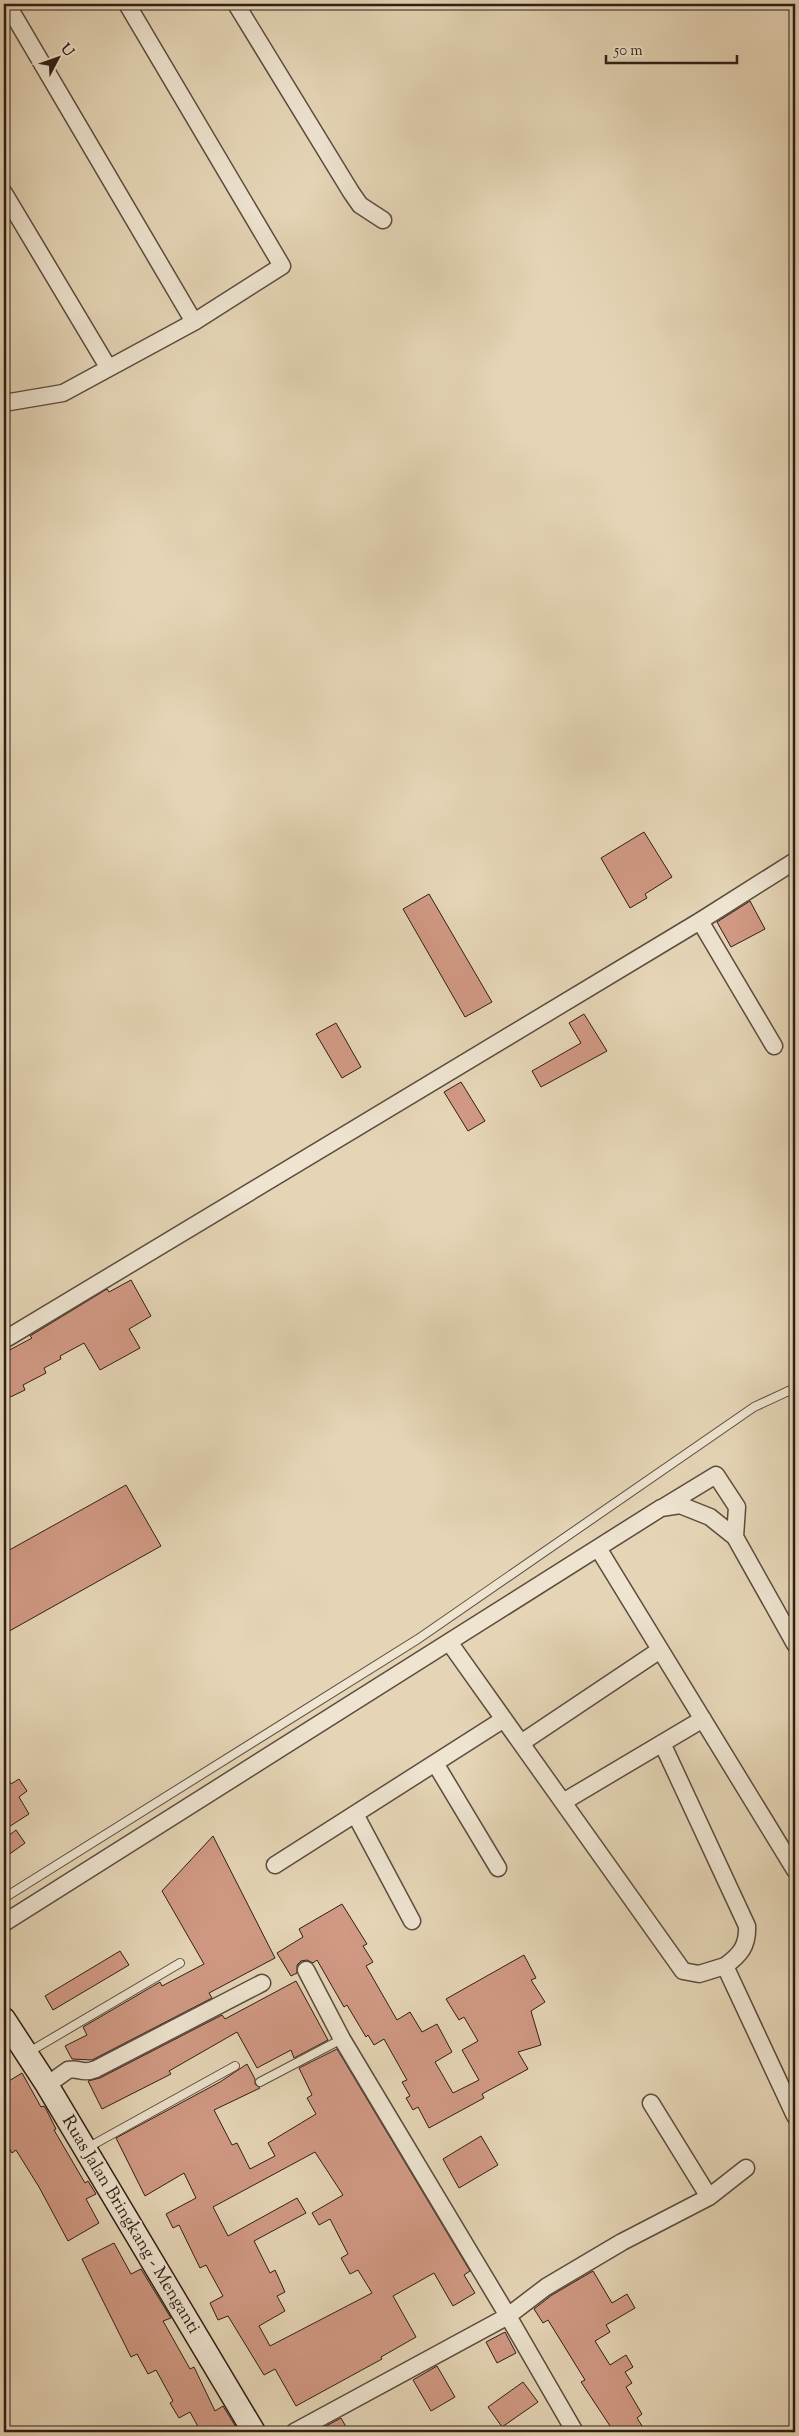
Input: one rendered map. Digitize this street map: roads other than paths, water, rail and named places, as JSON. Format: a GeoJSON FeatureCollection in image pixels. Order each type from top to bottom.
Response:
{"type":"FeatureCollection","features":[{"type":"Feature","properties":{"kind":"main road","name":"Ruas Jalan Bringkang - Menganti"},"geometry":{"type":"LineString","coordinates":[[4,2019],[25,2054],[48,2085],[254,2432]]}},
{"type":"Feature","properties":{"kind":"street"},"geometry":{"type":"LineString","coordinates":[[7,4],[194,322]]}},
{"type":"Feature","properties":{"kind":"street"},"geometry":{"type":"LineString","coordinates":[[4,404],[62,393],[194,322],[282,266],[127,4]]}},
{"type":"Feature","properties":{"kind":"street"},"geometry":{"type":"LineString","coordinates":[[236,4],[351,192],[360,205],[383,220]]}},
{"type":"Feature","properties":{"kind":"street"},"geometry":{"type":"LineString","coordinates":[[4,193],[108,367]]}},
{"type":"Feature","properties":{"kind":"street"},"geometry":{"type":"LineString","coordinates":[[4,1340],[700,921],[795,861]]}},
{"type":"Feature","properties":{"kind":"street"},"geometry":{"type":"LineString","coordinates":[[700,921],[774,1046]]}},
{"type":"Feature","properties":{"kind":"street"},"geometry":{"type":"LineString","coordinates":[[4,1923],[716,1475],[737,1507],[735,1537]]}},
{"type":"Feature","properties":{"kind":"street"},"geometry":{"type":"LineString","coordinates":[[661,1508],[680,1505],[710,1517],[735,1537],[795,1644]]}},
{"type":"Feature","properties":{"kind":"street"},"geometry":{"type":"LineString","coordinates":[[598,1548],[795,1870]]}},
{"type":"Feature","properties":{"kind":"street"},"geometry":{"type":"LineString","coordinates":[[449,1642],[683,1971],[699,1974],[725,1966],[741,1955],[748,1938],[747,1926],[662,1743]]}},
{"type":"Feature","properties":{"kind":"street"},"geometry":{"type":"LineString","coordinates":[[521,1743],[660,1650]]}},
{"type":"Feature","properties":{"kind":"street"},"geometry":{"type":"LineString","coordinates":[[275,1865],[504,1719]]}},
{"type":"Feature","properties":{"kind":"street"},"geometry":{"type":"LineString","coordinates":[[563,1802],[703,1719]]}},
{"type":"Feature","properties":{"kind":"street"},"geometry":{"type":"LineString","coordinates":[[435,1763],[498,1868]]}},
{"type":"Feature","properties":{"kind":"street"},"geometry":{"type":"LineString","coordinates":[[355,1814],[412,1921]]}},
{"type":"Feature","properties":{"kind":"street"},"geometry":{"type":"LineString","coordinates":[[725,1966],[795,2116]]}},
{"type":"Feature","properties":{"kind":"street"},"geometry":{"type":"LineString","coordinates":[[306,1970],[342,2039],[508,2316],[575,2432]]}},
{"type":"Feature","properties":{"kind":"street"},"geometry":{"type":"LineString","coordinates":[[48,2085],[68,2070],[82,2073],[96,2069],[262,1983]]}},
{"type":"Feature","properties":{"kind":"street"},"geometry":{"type":"LineString","coordinates":[[650,2103],[709,2197]]}},
{"type":"Feature","properties":{"kind":"street"},"geometry":{"type":"LineString","coordinates":[[294,2432],[508,2316],[546,2288],[622,2242],[709,2197],[746,2168]]}},
{"type":"Feature","properties":{"kind":"lane"},"geometry":{"type":"LineString","coordinates":[[4,1898],[418,1639],[754,1407],[795,1388]]}},
{"type":"Feature","properties":{"kind":"lane"},"geometry":{"type":"LineString","coordinates":[[25,2054],[180,1962]]}},
{"type":"Feature","properties":{"kind":"lane"},"geometry":{"type":"LineString","coordinates":[[260,2082],[342,2039]]}},
{"type":"Feature","properties":{"kind":"lane"},"geometry":{"type":"LineString","coordinates":[[85,2149],[235,2066]]}}]}
